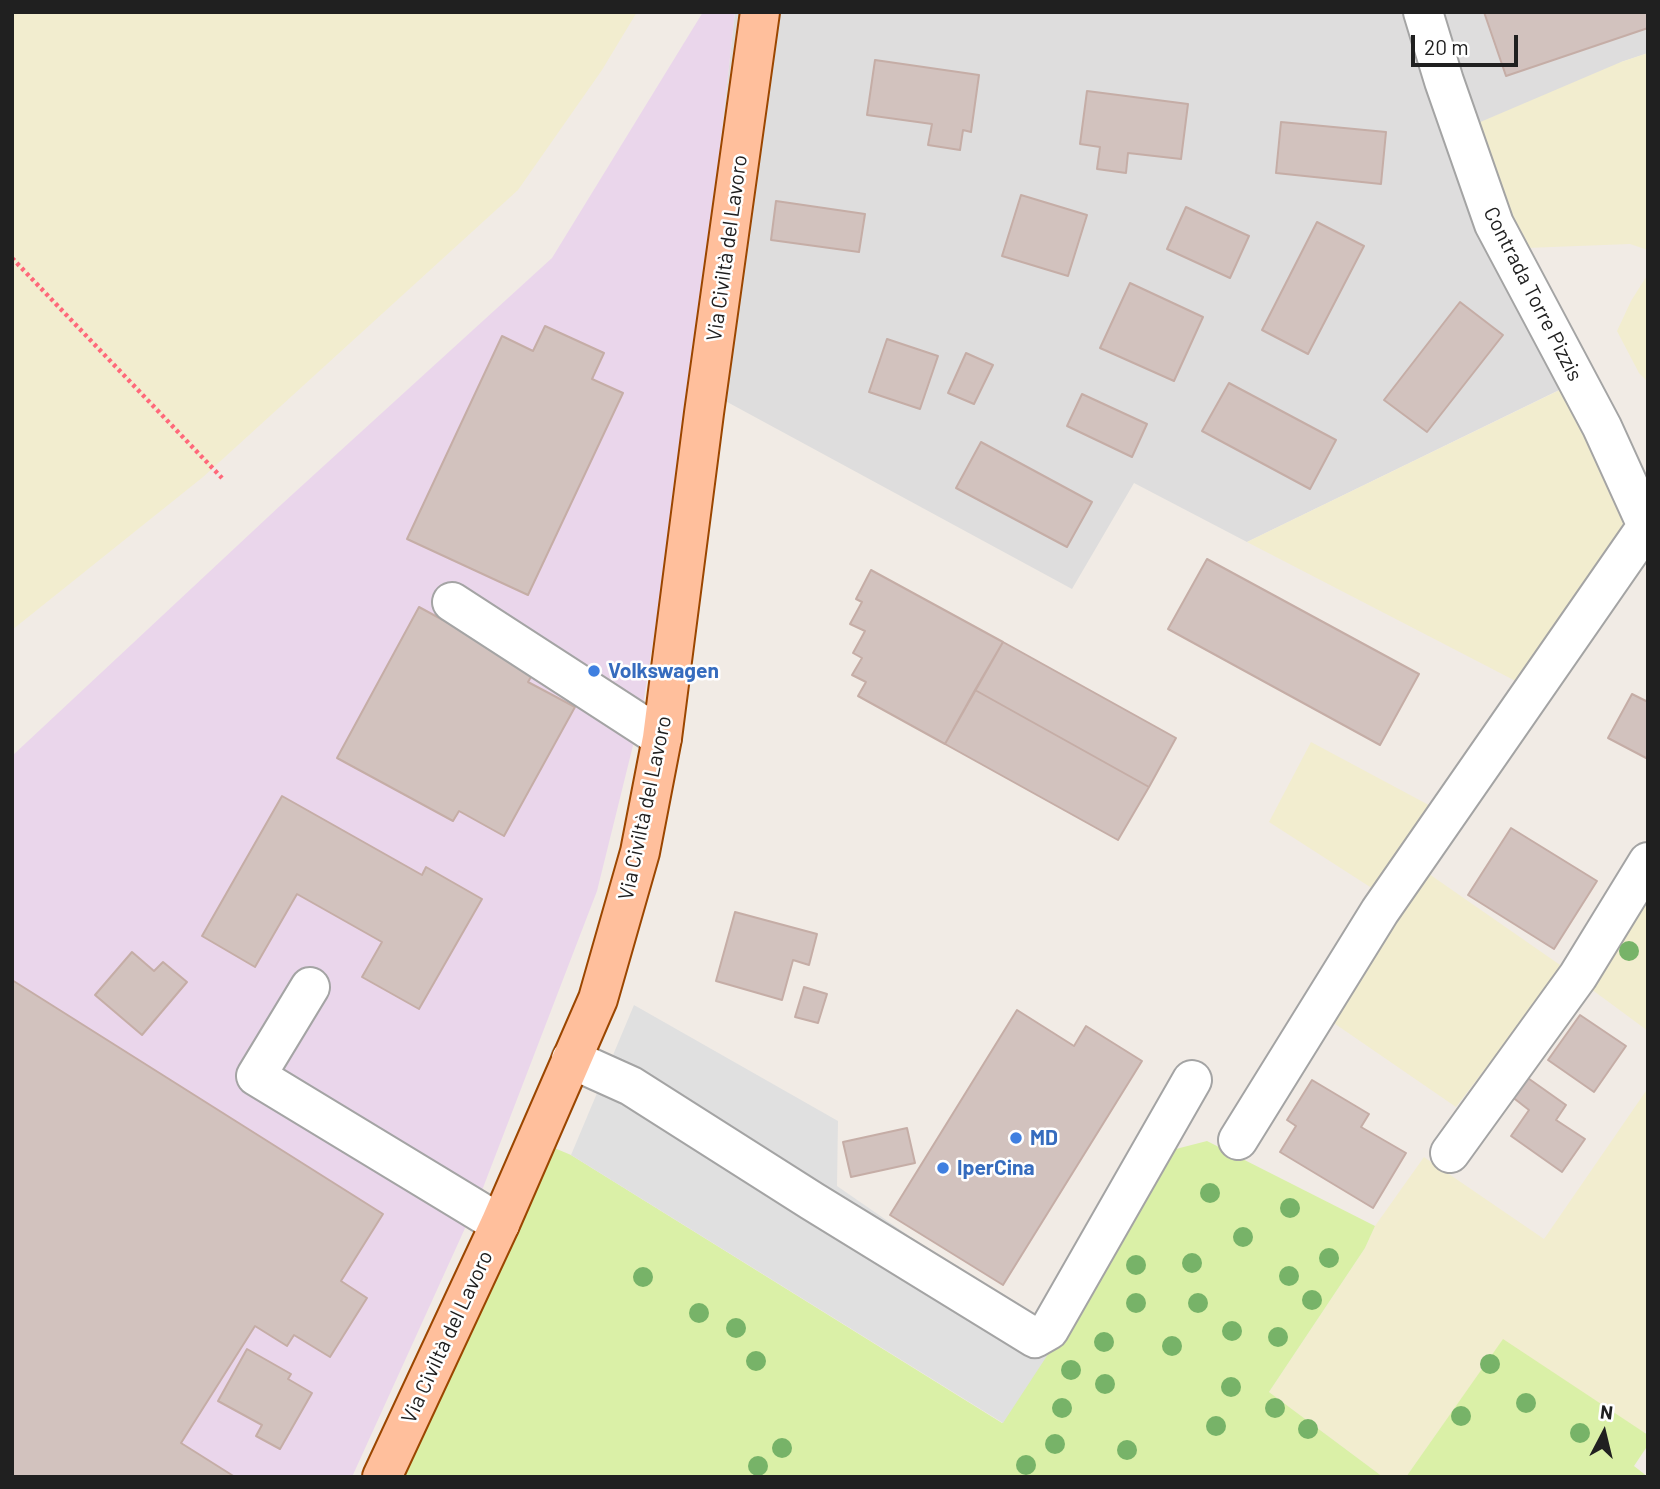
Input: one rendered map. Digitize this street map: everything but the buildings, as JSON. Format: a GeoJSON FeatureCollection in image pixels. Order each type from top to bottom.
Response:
{"type":"FeatureCollection","features":[{"type":"Feature","properties":{"kind":"main road","name":"Via Civiltà del Lavoro"},"geometry":{"type":"LineString","coordinates":[[382,1477],[500,1224],[598,999],[636,865],[662,738],[760,12]]}},
{"type":"Feature","properties":{"kind":"street","name":"Contrada Torre Pizzis"},"geometry":{"type":"LineString","coordinates":[[1423,12],[1441,73],[1494,224],[1602,428],[1647,527]]}},
{"type":"Feature","properties":{"kind":"street"},"geometry":{"type":"LineString","coordinates":[[1238,1140],[1380,911],[1647,527]]}},
{"type":"Feature","properties":{"kind":"street"},"geometry":{"type":"LineString","coordinates":[[452,602],[662,738]]}},
{"type":"Feature","properties":{"kind":"street"},"geometry":{"type":"LineString","coordinates":[[1450,1153],[1578,976],[1648,862]]}},
{"type":"Feature","properties":{"kind":"street"},"geometry":{"type":"LineString","coordinates":[[310,987],[256,1076],[500,1224]]}},
{"type":"Feature","properties":{"kind":"street"},"geometry":{"type":"LineString","coordinates":[[571,1059],[631,1086],[1035,1338],[1049,1331],[1192,1080]]}},
{"type":"Feature","properties":{"kind":"path"},"geometry":{"type":"LineString","coordinates":[[12,258],[222,478]]}},
{"type":"Feature","properties":{"kind":"shaded area"},"geometry":{"type":"Polygon","coordinates":[[[12,12],[637,12],[602,70],[518,190],[203,477],[12,630],[12,12]]]}},
{"type":"Feature","properties":{"kind":"shaded area"},"geometry":{"type":"Polygon","coordinates":[[[703,12],[735,12],[694,384],[643,705],[597,891],[481,1193],[352,1477],[12,1477],[12,756],[283,503],[552,258],[703,12]]]}},
{"type":"Feature","properties":{"kind":"shaded area"},"geometry":{"type":"Polygon","coordinates":[[[735,12],[1648,12],[1648,53],[1621,62],[1510,218],[1592,374],[1247,542],[1134,483],[1072,589],[694,384],[735,12]]]}},
{"type":"Feature","properties":{"kind":"shaded area"},"geometry":{"type":"Polygon","coordinates":[[[1648,53],[1648,250],[1630,244],[1526,248],[1510,218],[1478,123],[1648,53]]]}},
{"type":"Feature","properties":{"kind":"shaded area"},"geometry":{"type":"Polygon","coordinates":[[[1648,274],[1648,382],[1639,373],[1617,331],[1648,274]]]}},
{"type":"Feature","properties":{"kind":"shaded area"},"geometry":{"type":"Polygon","coordinates":[[[1566,387],[1638,531],[1531,689],[1247,542],[1566,387]]]}},
{"type":"Feature","properties":{"kind":"shaded area"},"geometry":{"type":"Polygon","coordinates":[[[1311,742],[1440,811],[1381,894],[1269,822],[1311,742]]]}},
{"type":"Feature","properties":{"kind":"shaded area"},"geometry":{"type":"Polygon","coordinates":[[[1419,867],[1563,967],[1456,1107],[1325,1017],[1419,867]]]}},
{"type":"Feature","properties":{"kind":"shaded area"},"geometry":{"type":"Polygon","coordinates":[[[1648,880],[1648,1031],[1587,986],[1648,880]]]}},
{"type":"Feature","properties":{"kind":"shaded area"},"geometry":{"type":"Polygon","coordinates":[[[634,1005],[838,1121],[837,1186],[1058,1339],[1003,1423],[571,1155],[634,1005]]]}},
{"type":"Feature","properties":{"kind":"shaded area"},"geometry":{"type":"Polygon","coordinates":[[[1648,1088],[1648,1427],[1644,1433],[1503,1340],[1406,1477],[1383,1477],[1269,1392],[1365,1248],[1375,1226],[1424,1157],[1544,1239],[1648,1088]]]}},
{"type":"Feature","properties":{"kind":"green space"},"geometry":{"type":"Polygon","coordinates":[[[1207,1141],[1375,1226],[1365,1248],[1269,1392],[1383,1477],[401,1477],[552,1147],[571,1155],[1002,1423],[1172,1150],[1207,1141]]]}},
{"type":"Feature","properties":{"kind":"green space"},"geometry":{"type":"Polygon","coordinates":[[[1503,1339],[1648,1435],[1648,1445],[1634,1466],[1648,1477],[1406,1477],[1503,1339]]]}},
{"type":"Feature","properties":{"kind":"place","name":"Volkswagen"},"geometry":{"type":"Point","coordinates":[594,671]}},
{"type":"Feature","properties":{"kind":"place","name":"MD"},"geometry":{"type":"Point","coordinates":[1016,1138]}},
{"type":"Feature","properties":{"kind":"place","name":"IperCina"},"geometry":{"type":"Point","coordinates":[943,1168]}}]}
